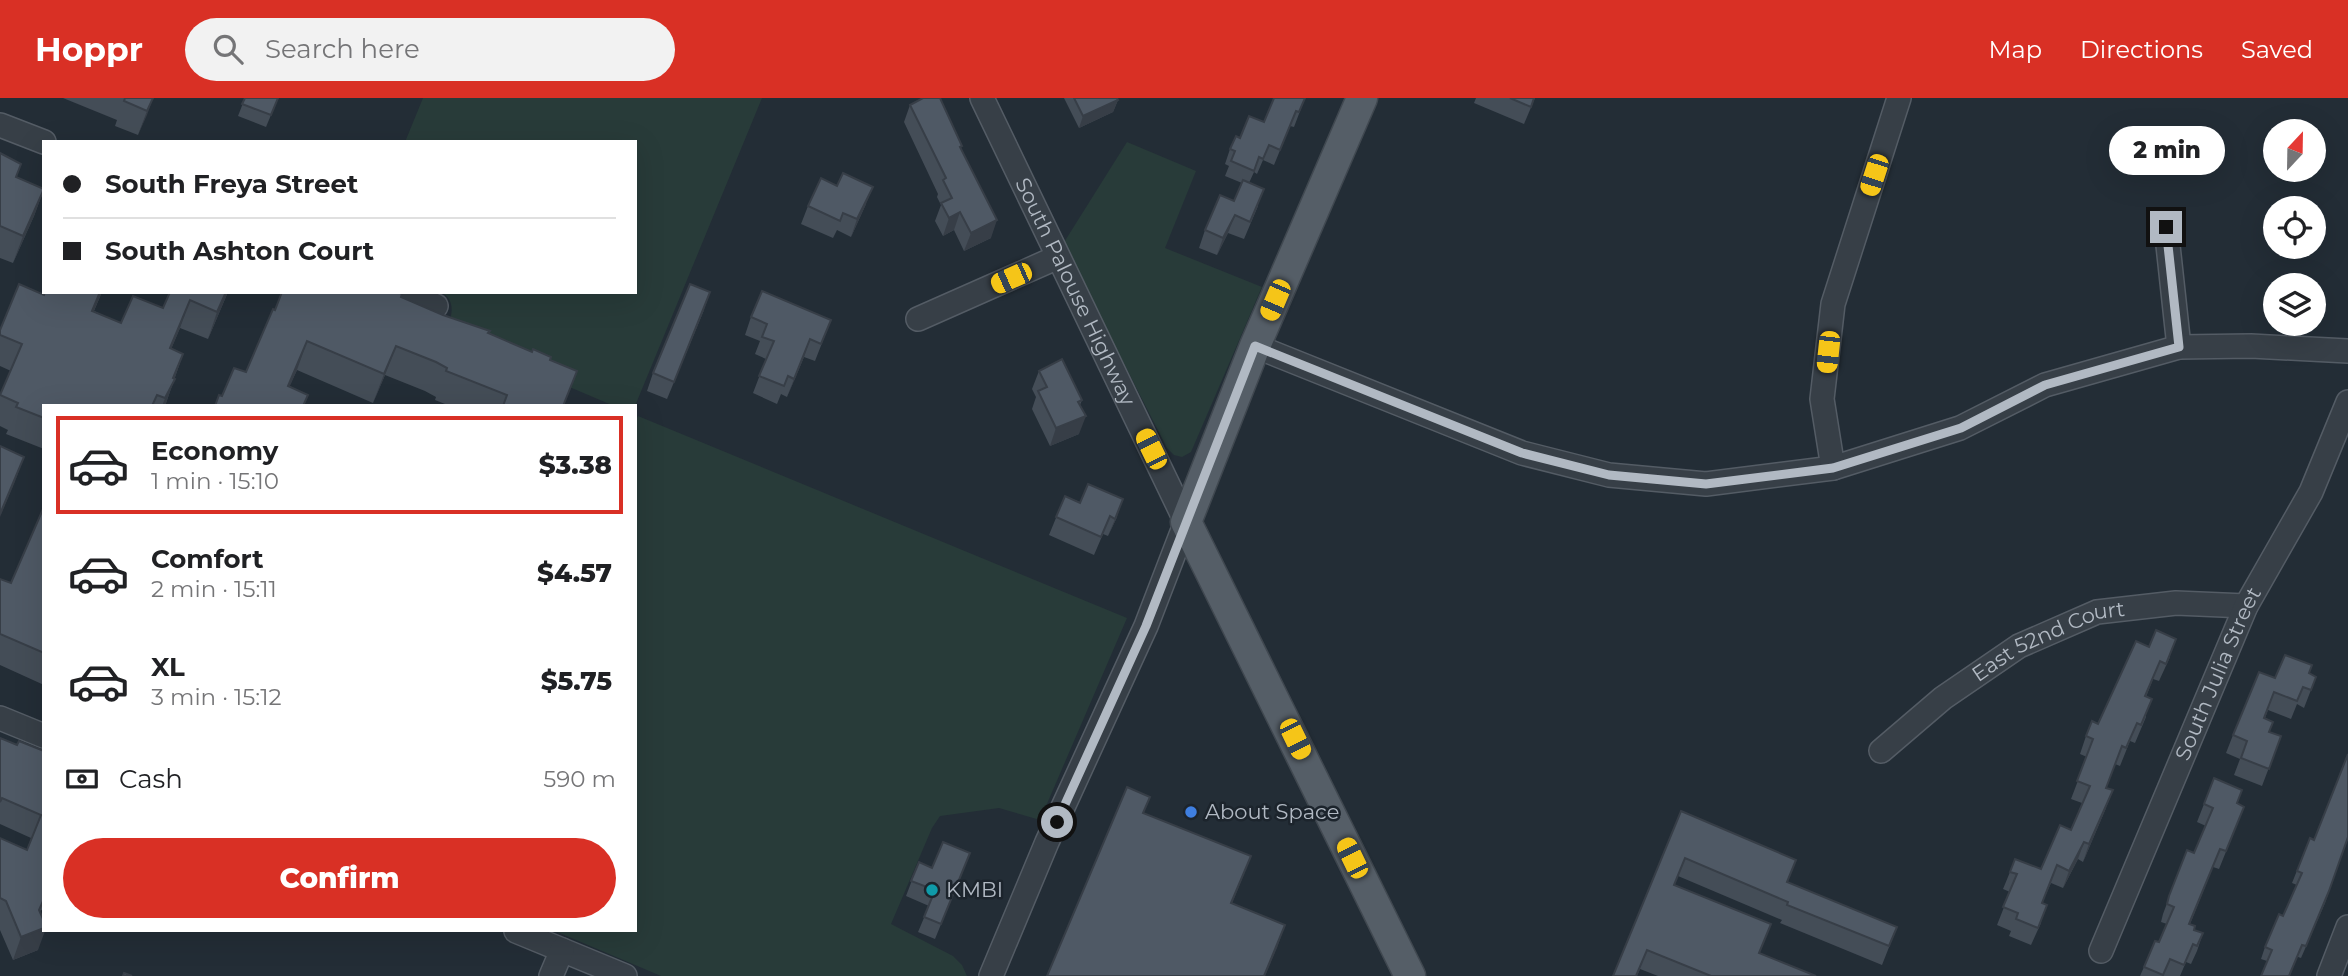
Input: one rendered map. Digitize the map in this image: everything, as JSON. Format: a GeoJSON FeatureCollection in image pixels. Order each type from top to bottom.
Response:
{"type":"FeatureCollection","features":[{"type":"Feature","properties":{"kind":"main road"},"geometry":{"type":"LineString","coordinates":[[1186,522],[1255,346],[1362,98]]}},
{"type":"Feature","properties":{"kind":"main road","name":"South Palouse Highway"},"geometry":{"type":"LineString","coordinates":[[1186,522],[1410,976]]}},
{"type":"Feature","properties":{"kind":"street","name":"South Palouse Highway"},"geometry":{"type":"LineString","coordinates":[[982,98],[1186,522]]}},
{"type":"Feature","properties":{"kind":"street"},"geometry":{"type":"LineString","coordinates":[[1833,468],[1822,399],[1833,304],[1899,98]]}},
{"type":"Feature","properties":{"kind":"street"},"geometry":{"type":"LineString","coordinates":[[0,125],[42,141]]}},
{"type":"Feature","properties":{"kind":"street"},"geometry":{"type":"LineString","coordinates":[[2166,227],[2179,347]]}},
{"type":"Feature","properties":{"kind":"street"},"geometry":{"type":"LineString","coordinates":[[918,319],[1058,257]]}},
{"type":"Feature","properties":{"kind":"street"},"geometry":{"type":"LineString","coordinates":[[412,294],[436,306]]}},
{"type":"Feature","properties":{"kind":"street"},"geometry":{"type":"LineString","coordinates":[[1255,346],[1522,453],[1609,475],[1706,484],[1833,468],[1961,428],[2045,385],[2179,347],[2251,346],[2348,351]]}},
{"type":"Feature","properties":{"kind":"street","name":"South Julia Street"},"geometry":{"type":"LineString","coordinates":[[2101,951],[2245,606],[2311,492],[2348,402]]}},
{"type":"Feature","properties":{"kind":"street"},"geometry":{"type":"LineString","coordinates":[[991,976],[1047,842],[1146,626],[1186,522]]}},
{"type":"Feature","properties":{"kind":"street","name":"East 52nd Court"},"geometry":{"type":"LineString","coordinates":[[1881,751],[1943,698],[2019,646],[2097,612],[2176,603],[2245,606]]}},
{"type":"Feature","properties":{"kind":"street"},"geometry":{"type":"LineString","coordinates":[[0,718],[42,735]]}},
{"type":"Feature","properties":{"kind":"street"},"geometry":{"type":"LineString","coordinates":[[2329,976],[2348,927]]}},
{"type":"Feature","properties":{"kind":"street"},"geometry":{"type":"LineString","coordinates":[[518,932],[625,976]]}},
{"type":"Feature","properties":{"kind":"street"},"geometry":{"type":"LineString","coordinates":[[551,976],[562,950]]}},
{"type":"Feature","properties":{"kind":"green space"},"geometry":{"type":"Polygon","coordinates":[[[423,98],[762,98],[636,404],[609,404],[445,334],[452,311],[450,300],[444,294],[637,294],[637,140],[406,140],[423,98]]]}},
{"type":"Feature","properties":{"kind":"green space"},"geometry":{"type":"Polygon","coordinates":[[[1127,142],[1196,171],[1165,248],[1262,287],[1191,452],[1182,457],[1174,455],[1167,448],[1063,244],[1127,142]]]}},
{"type":"Feature","properties":{"kind":"green space"},"geometry":{"type":"Polygon","coordinates":[[[638,416],[1127,618],[1040,820],[999,808],[940,816],[932,828],[891,924],[953,956],[962,965],[967,976],[661,976],[557,932],[637,932],[638,416]]]}},
{"type":"Feature","properties":{"kind":"building"},"geometry":{"type":"Polygon","coordinates":[[[125,98],[153,98],[147,111],[124,101],[125,98]]]}},
{"type":"Feature","properties":{"kind":"building"},"geometry":{"type":"Polygon","coordinates":[[[245,98],[278,98],[271,115],[242,104],[245,98]]]}},
{"type":"Feature","properties":{"kind":"building"},"geometry":{"type":"Polygon","coordinates":[[[923,98],[940,98],[962,146],[960,147],[997,220],[971,233],[960,212],[949,218],[941,203],[952,198],[943,180],[946,178],[910,105],[923,98]]]}},
{"type":"Feature","properties":{"kind":"building"},"geometry":{"type":"Polygon","coordinates":[[[1074,98],[1117,98],[1118,100],[1083,116],[1074,98]]]}},
{"type":"Feature","properties":{"kind":"building"},"geometry":{"type":"Polygon","coordinates":[[[1274,98],[1305,98],[1299,112],[1296,111],[1280,150],[1269,145],[1263,159],[1259,157],[1254,171],[1231,161],[1235,151],[1230,149],[1236,136],[1240,138],[1249,116],[1264,122],[1274,98]]]}},
{"type":"Feature","properties":{"kind":"building"},"geometry":{"type":"Polygon","coordinates":[[[1510,98],[1534,98],[1531,107],[1510,98]]]}},
{"type":"Feature","properties":{"kind":"building"},"geometry":{"type":"Polygon","coordinates":[[[0,153],[21,164],[16,177],[42,188],[42,193],[23,236],[0,226],[0,153]]]}},
{"type":"Feature","properties":{"kind":"building"},"geometry":{"type":"Polygon","coordinates":[[[843,173],[873,187],[857,219],[843,213],[840,221],[808,206],[821,178],[837,186],[843,173]]]}},
{"type":"Feature","properties":{"kind":"building"},"geometry":{"type":"Polygon","coordinates":[[[1243,180],[1264,189],[1250,222],[1235,215],[1223,238],[1205,230],[1220,195],[1234,201],[1243,180]]]}},
{"type":"Feature","properties":{"kind":"building"},"geometry":{"type":"Polygon","coordinates":[[[19,284],[44,295],[99,294],[92,311],[121,323],[133,296],[163,308],[169,294],[225,294],[217,312],[190,300],[170,348],[183,354],[173,378],[175,379],[165,398],[157,395],[153,404],[42,404],[42,417],[16,407],[18,403],[0,395],[22,344],[0,335],[19,284]]]}},
{"type":"Feature","properties":{"kind":"building"},"geometry":{"type":"Polygon","coordinates":[[[690,284],[710,292],[674,382],[653,373],[690,284]]]}},
{"type":"Feature","properties":{"kind":"building"},"geometry":{"type":"Polygon","coordinates":[[[762,291],[831,320],[821,344],[810,339],[794,379],[788,376],[784,386],[759,376],[774,341],[762,337],[767,324],[751,317],[762,291]]]}},
{"type":"Feature","properties":{"kind":"building"},"geometry":{"type":"Polygon","coordinates":[[[281,294],[402,294],[401,297],[490,331],[488,333],[532,352],[533,349],[551,357],[550,360],[577,371],[564,404],[504,404],[507,395],[446,371],[447,368],[436,362],[396,346],[384,374],[307,341],[288,386],[308,395],[304,404],[216,404],[234,368],[246,372],[273,309],[275,310],[281,294]]]}},
{"type":"Feature","properties":{"kind":"building"},"geometry":{"type":"Polygon","coordinates":[[[1062,359],[1082,400],[1078,402],[1086,416],[1056,428],[1038,391],[1047,387],[1039,371],[1062,359]]]}},
{"type":"Feature","properties":{"kind":"building"},"geometry":{"type":"Polygon","coordinates":[[[0,446],[24,457],[0,514],[0,446]]]}},
{"type":"Feature","properties":{"kind":"building"},"geometry":{"type":"Polygon","coordinates":[[[1088,484],[1123,499],[1115,519],[1110,516],[1101,537],[1056,517],[1065,496],[1080,503],[1088,484]]]}},
{"type":"Feature","properties":{"kind":"building"},"geometry":{"type":"Polygon","coordinates":[[[42,511],[42,652],[0,634],[0,579],[11,583],[42,511]]]}},
{"type":"Feature","properties":{"kind":"building"},"geometry":{"type":"Polygon","coordinates":[[[2156,630],[2176,639],[2166,664],[2160,661],[2145,696],[2152,699],[2141,725],[2137,723],[2126,748],[2122,746],[2106,788],[2113,790],[2089,844],[2084,842],[2069,871],[2057,865],[2042,903],[2047,905],[2038,928],[2016,919],[2018,913],[2003,907],[2017,874],[2010,872],[2015,859],[2041,869],[2060,825],[2071,830],[2090,786],[2077,781],[2093,739],[2086,736],[2092,721],[2098,724],[2136,641],[2149,647],[2156,630]]]}},
{"type":"Feature","properties":{"kind":"building"},"geometry":{"type":"Polygon","coordinates":[[[2285,655],[2312,665],[2309,673],[2316,677],[2311,690],[2303,687],[2297,701],[2274,692],[2264,718],[2273,722],[2269,732],[2281,736],[2269,769],[2241,758],[2247,741],[2233,735],[2259,672],[2275,678],[2285,655]]]}},
{"type":"Feature","properties":{"kind":"building"},"geometry":{"type":"Polygon","coordinates":[[[0,738],[17,745],[19,741],[42,750],[42,903],[39,910],[42,929],[21,937],[6,901],[0,898],[0,838],[27,850],[41,815],[2,798],[0,802],[0,738]]]}},
{"type":"Feature","properties":{"kind":"building"},"geometry":{"type":"Polygon","coordinates":[[[2348,754],[2348,837],[2329,891],[2306,946],[2302,945],[2289,976],[2261,976],[2272,950],[2265,947],[2279,914],[2283,916],[2302,873],[2297,871],[2310,838],[2314,840],[2348,754]]]}},
{"type":"Feature","properties":{"kind":"building"},"geometry":{"type":"Polygon","coordinates":[[[2214,778],[2242,790],[2237,803],[2244,807],[2226,851],[2220,849],[2189,924],[2195,926],[2194,930],[2203,933],[2197,946],[2193,944],[2184,965],[2170,959],[2163,975],[2144,967],[2155,941],[2159,942],[2174,907],[2167,904],[2187,850],[2194,853],[2213,808],[2204,804],[2214,778]]]}},
{"type":"Feature","properties":{"kind":"building"},"geometry":{"type":"Polygon","coordinates":[[[1127,787],[1150,797],[1143,813],[1251,856],[1231,903],[1285,925],[1264,976],[1047,976],[1127,787]]]}},
{"type":"Feature","properties":{"kind":"building"},"geometry":{"type":"Polygon","coordinates":[[[1681,811],[1796,860],[1787,882],[1897,927],[1889,946],[1787,905],[1788,902],[1685,858],[1674,885],[1771,924],[1759,953],[1816,976],[1711,976],[1647,950],[1636,976],[1613,976],[1681,811]]]}},
{"type":"Feature","properties":{"kind":"building"},"geometry":{"type":"Polygon","coordinates":[[[943,842],[970,853],[941,924],[924,917],[935,890],[911,881],[919,862],[932,868],[943,842]]]}},
{"type":"Feature","properties":{"kind":"place","name":"About Space"},"geometry":{"type":"Point","coordinates":[1191,812]}},
{"type":"Feature","properties":{"kind":"place","name":"KMBI"},"geometry":{"type":"Point","coordinates":[932,890]}},
{"type":"Feature","properties":{"kind":"route"},"geometry":{"type":"LineString","coordinates":[[1057,822],[1146,626],[1255,346],[1522,453],[1609,475],[1706,484],[1833,468],[1961,428],[2045,385],[2179,347],[2166,227]]}}]}
